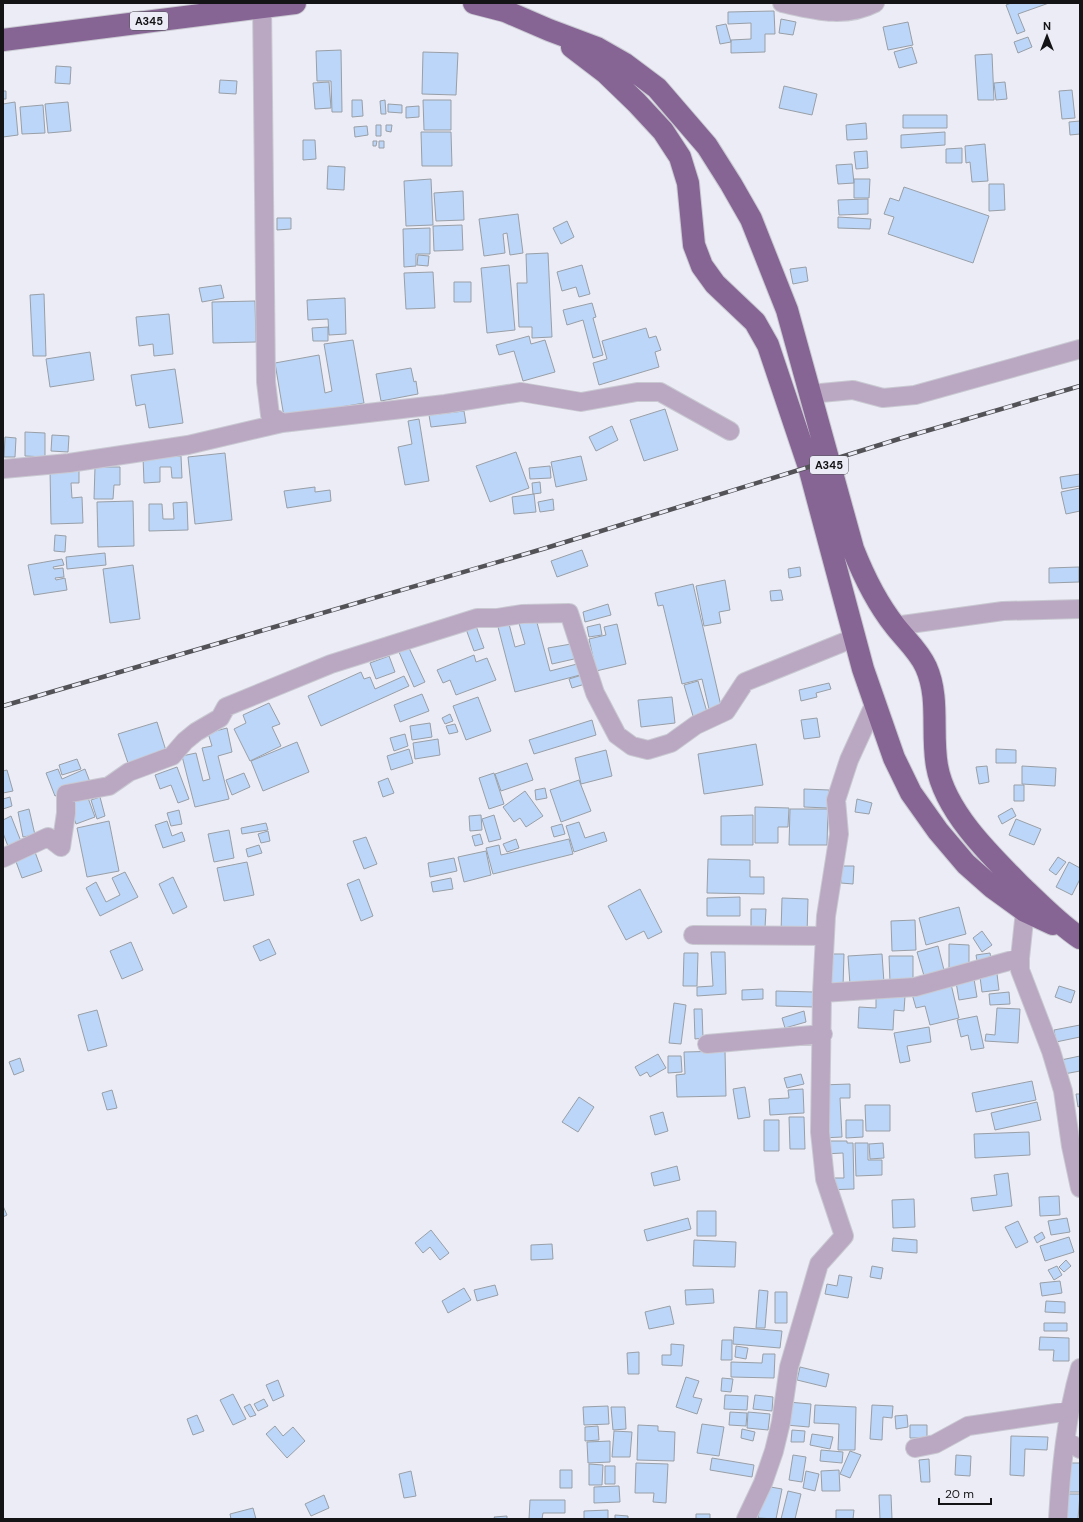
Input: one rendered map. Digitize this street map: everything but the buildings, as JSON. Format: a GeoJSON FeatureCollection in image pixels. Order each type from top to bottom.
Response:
{"type":"FeatureCollection","features":[{"type":"Feature","properties":{"kind":"highway","name":"A345"},"geometry":{"type":"LineString","coordinates":[[3,40],[262,5],[295,3]]}},
{"type":"Feature","properties":{"kind":"highway","name":"A345"},"geometry":{"type":"LineString","coordinates":[[474,3],[505,11],[549,30],[597,48],[625,64],[657,88],[707,146],[751,219],[787,310],[853,549],[864,577],[873,594],[895,626],[915,649],[926,666],[932,684],[935,708],[937,767],[945,790],[959,816],[978,840],[1006,870],[1075,935]]}},
{"type":"Feature","properties":{"kind":"highway","name":"A345"},"geometry":{"type":"LineString","coordinates":[[549,30],[606,73],[637,103],[663,131],[680,158],[688,183],[694,244],[702,266],[716,284],[755,322],[768,345],[779,374],[809,467],[854,638],[875,703],[898,765],[912,793],[938,831],[966,864],[992,887],[1025,911],[1075,935]]}},
{"type":"Feature","properties":{"kind":"street"},"geometry":{"type":"LineString","coordinates":[[782,3],[845,13],[867,7],[874,3]]}},
{"type":"Feature","properties":{"kind":"street"},"geometry":{"type":"LineString","coordinates":[[262,5],[266,382],[270,415],[282,423]]}},
{"type":"Feature","properties":{"kind":"street"},"geometry":{"type":"LineString","coordinates":[[810,394],[853,390],[883,398],[915,396],[1080,349]]}},
{"type":"Feature","properties":{"kind":"street"},"geometry":{"type":"LineString","coordinates":[[3,469],[69,463],[188,445],[282,423],[445,404],[521,392],[580,402],[637,392],[660,392],[730,431]]}},
{"type":"Feature","properties":{"kind":"street"},"geometry":{"type":"LineString","coordinates":[[895,626],[1003,611],[1080,609]]}},
{"type":"Feature","properties":{"kind":"street"},"geometry":{"type":"LineString","coordinates":[[3,858],[48,837],[61,847],[66,813],[66,794],[109,786],[129,772],[172,756],[196,732],[220,718],[226,707],[331,664],[477,618],[497,618],[522,614],[568,613],[595,692],[617,735],[632,746],[648,750],[671,743],[696,725],[726,711],[745,682],[854,638]]}},
{"type":"Feature","properties":{"kind":"street"},"geometry":{"type":"LineString","coordinates":[[746,1519],[774,1451],[781,1422],[789,1367],[819,1264],[844,1236],[825,1179],[820,1132],[823,1034],[822,993],[826,916],[839,834],[836,800],[849,760],[875,703]]}},
{"type":"Feature","properties":{"kind":"street"},"geometry":{"type":"LineString","coordinates":[[1025,911],[1020,970],[1051,1051],[1063,1091],[1071,1146],[1080,1188]]}},
{"type":"Feature","properties":{"kind":"street"},"geometry":{"type":"LineString","coordinates":[[693,935],[825,936]]}},
{"type":"Feature","properties":{"kind":"street"},"geometry":{"type":"LineString","coordinates":[[822,993],[916,987],[1020,958]]}},
{"type":"Feature","properties":{"kind":"street"},"geometry":{"type":"LineString","coordinates":[[707,1044],[823,1034]]}},
{"type":"Feature","properties":{"kind":"street"},"geometry":{"type":"LineString","coordinates":[[1058,1519],[1061,1472],[1073,1445],[1070,1411],[1080,1368]]}},
{"type":"Feature","properties":{"kind":"street"},"geometry":{"type":"LineString","coordinates":[[916,1448],[935,1444],[968,1426],[1070,1411]]}},
{"type":"Feature","properties":{"kind":"railway"},"geometry":{"type":"LineString","coordinates":[[3,706],[546,548],[902,438],[1080,386]]}}]}
